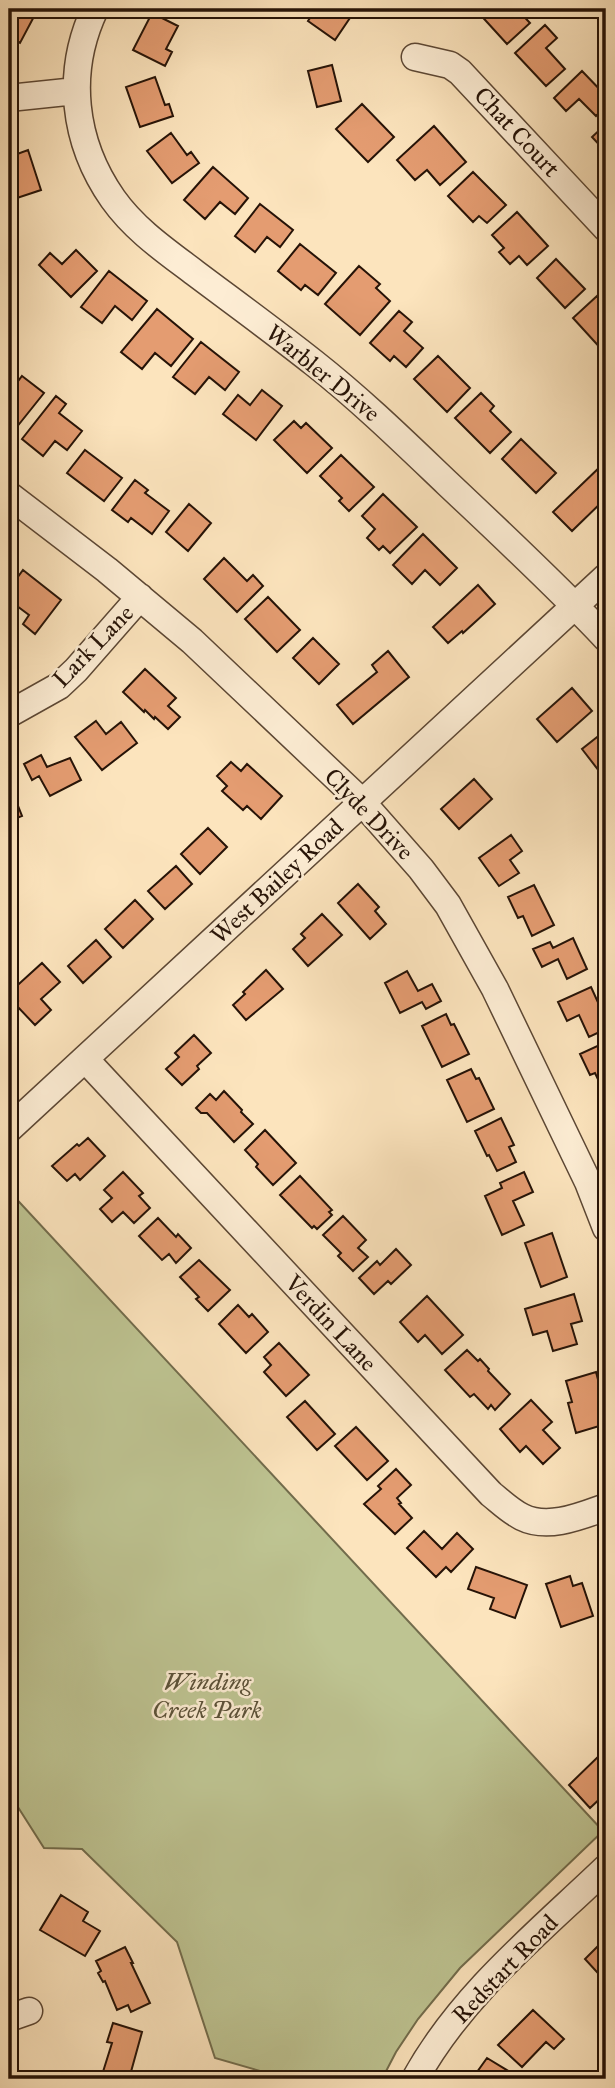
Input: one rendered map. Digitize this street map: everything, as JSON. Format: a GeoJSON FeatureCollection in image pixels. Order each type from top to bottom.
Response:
{"type":"FeatureCollection","features":[{"type":"Feature","properties":{"kind":"street","name":"Warbler Drive"},"geometry":{"type":"LineString","coordinates":[[95,9],[79,55],[76,92],[81,126],[92,160],[113,199],[130,220],[156,244],[315,364],[367,407],[606,638]]}},
{"type":"Feature","properties":{"kind":"street","name":"Chat Court"},"geometry":{"type":"LineString","coordinates":[[415,57],[450,65],[460,72],[606,228]]}},
{"type":"Feature","properties":{"kind":"street"},"geometry":{"type":"LineString","coordinates":[[9,98],[76,92]]}},
{"type":"Feature","properties":{"kind":"street","name":"Clyde Drive"},"geometry":{"type":"LineString","coordinates":[[9,495],[192,641],[362,802],[421,869],[469,939],[495,989],[587,1182],[606,1228]]}},
{"type":"Feature","properties":{"kind":"street","name":"West Bailey Road"},"geometry":{"type":"LineString","coordinates":[[9,1129],[606,577]]}},
{"type":"Feature","properties":{"kind":"street","name":"Lark Lane"},"geometry":{"type":"LineString","coordinates":[[9,714],[59,685],[76,670],[140,597]]}},
{"type":"Feature","properties":{"kind":"street","name":"Verdin Lane"},"geometry":{"type":"LineString","coordinates":[[85,1059],[491,1494],[510,1510],[534,1521],[549,1523],[606,1507]]}},
{"type":"Feature","properties":{"kind":"street","name":"Redstart Road"},"geometry":{"type":"LineString","coordinates":[[415,2079],[458,2014],[606,1868]]}},
{"type":"Feature","properties":{"kind":"green space","name":"Winding Creek Park"},"geometry":{"type":"Polygon","coordinates":[[[9,1191],[603,1831],[460,1968],[418,2019],[382,2079],[288,2079],[215,2058],[177,1942],[82,1849],[44,1848],[9,1793],[9,1191]]]}},
{"type":"Feature","properties":{"kind":"building"},"geometry":{"type":"Polygon","coordinates":[[[9,9],[38,9],[20,43],[9,37],[9,9]]]}},
{"type":"Feature","properties":{"kind":"building"},"geometry":{"type":"Polygon","coordinates":[[[316,9],[356,9],[335,40],[308,21],[316,9]]]}},
{"type":"Feature","properties":{"kind":"building"},"geometry":{"type":"Polygon","coordinates":[[[517,9],[530,23],[507,44],[476,10],[517,9]]]}},
{"type":"Feature","properties":{"kind":"building"},"geometry":{"type":"Polygon","coordinates":[[[152,13],[178,26],[166,49],[172,52],[165,66],[133,50],[152,13]]]}},
{"type":"Feature","properties":{"kind":"building"},"geometry":{"type":"Polygon","coordinates":[[[545,25],[557,38],[546,48],[565,69],[546,86],[515,53],[545,25]]]}},
{"type":"Feature","properties":{"kind":"building"},"geometry":{"type":"Polygon","coordinates":[[[332,65],[341,101],[317,107],[308,71],[332,65]]]}},
{"type":"Feature","properties":{"kind":"building"},"geometry":{"type":"Polygon","coordinates":[[[582,71],[606,96],[606,106],[596,116],[579,99],[566,111],[554,98],[582,71]]]}},
{"type":"Feature","properties":{"kind":"building"},"geometry":{"type":"Polygon","coordinates":[[[155,77],[165,105],[169,104],[173,116],[140,127],[126,87],[155,77]]]}},
{"type":"Feature","properties":{"kind":"building"},"geometry":{"type":"Polygon","coordinates":[[[362,104],[394,137],[368,162],[336,129],[362,104]]]}},
{"type":"Feature","properties":{"kind":"building"},"geometry":{"type":"Polygon","coordinates":[[[606,124],[606,152],[592,137],[606,124]]]}},
{"type":"Feature","properties":{"kind":"building"},"geometry":{"type":"Polygon","coordinates":[[[434,126],[466,162],[440,185],[427,170],[415,180],[397,160],[434,126]]]}},
{"type":"Feature","properties":{"kind":"building"},"geometry":{"type":"Polygon","coordinates":[[[171,133],[187,155],[191,152],[199,163],[172,183],[147,151],[171,133]]]}},
{"type":"Feature","properties":{"kind":"building"},"geometry":{"type":"Polygon","coordinates":[[[28,150],[41,190],[14,199],[9,181],[9,157],[28,150]]]}},
{"type":"Feature","properties":{"kind":"building"},"geometry":{"type":"Polygon","coordinates":[[[213,167],[248,198],[235,214],[220,202],[205,219],[184,200],[213,167]]]}},
{"type":"Feature","properties":{"kind":"building"},"geometry":{"type":"Polygon","coordinates":[[[473,172],[506,205],[487,223],[479,216],[473,222],[448,196],[473,172]]]}},
{"type":"Feature","properties":{"kind":"building"},"geometry":{"type":"Polygon","coordinates":[[[260,204],[293,230],[280,247],[267,237],[255,252],[235,236],[260,204]]]}},
{"type":"Feature","properties":{"kind":"building"},"geometry":{"type":"Polygon","coordinates":[[[517,212],[548,246],[527,265],[519,256],[510,264],[499,252],[504,248],[492,235],[517,212]]]}},
{"type":"Feature","properties":{"kind":"building"},"geometry":{"type":"Polygon","coordinates":[[[300,244],[336,273],[318,295],[305,285],[301,290],[278,271],[300,244]]]}},
{"type":"Feature","properties":{"kind":"building"},"geometry":{"type":"Polygon","coordinates":[[[76,250],[97,271],[71,297],[39,265],[50,253],[62,264],[76,250]]]}},
{"type":"Feature","properties":{"kind":"building"},"geometry":{"type":"Polygon","coordinates":[[[556,259],[585,289],[565,308],[537,278],[556,259]]]}},
{"type":"Feature","properties":{"kind":"building"},"geometry":{"type":"Polygon","coordinates":[[[359,266],[380,284],[376,288],[390,301],[360,335],[325,304],[359,266]]]}},
{"type":"Feature","properties":{"kind":"building"},"geometry":{"type":"Polygon","coordinates":[[[109,271],[147,301],[132,320],[115,306],[102,323],[81,307],[109,271]]]}},
{"type":"Feature","properties":{"kind":"building"},"geometry":{"type":"Polygon","coordinates":[[[597,296],[606,307],[604,352],[573,318],[597,296]]]}},
{"type":"Feature","properties":{"kind":"building"},"geometry":{"type":"Polygon","coordinates":[[[157,309],[193,339],[171,366],[155,353],[142,369],[121,352],[157,309]]]}},
{"type":"Feature","properties":{"kind":"building"},"geometry":{"type":"Polygon","coordinates":[[[399,311],[412,322],[404,331],[423,348],[406,367],[394,356],[390,361],[370,343],[399,311]]]}},
{"type":"Feature","properties":{"kind":"building"},"geometry":{"type":"Polygon","coordinates":[[[201,342],[239,372],[225,390],[209,377],[195,394],[173,377],[201,342]]]}},
{"type":"Feature","properties":{"kind":"building"},"geometry":{"type":"Polygon","coordinates":[[[438,356],[470,388],[447,412],[414,379],[438,356]]]}},
{"type":"Feature","properties":{"kind":"building"},"geometry":{"type":"Polygon","coordinates":[[[22,376],[44,393],[12,433],[9,431],[9,393],[22,376]]]}},
{"type":"Feature","properties":{"kind":"building"},"geometry":{"type":"Polygon","coordinates":[[[262,390],[282,406],[256,440],[223,414],[238,395],[250,405],[262,390]]]}},
{"type":"Feature","properties":{"kind":"building"},"geometry":{"type":"Polygon","coordinates":[[[481,393],[494,406],[490,411],[511,432],[490,453],[455,418],[481,393]]]}},
{"type":"Feature","properties":{"kind":"building"},"geometry":{"type":"Polygon","coordinates":[[[56,396],[66,404],[59,413],[82,431],[67,450],[55,441],[43,456],[22,439],[56,396]]]}},
{"type":"Feature","properties":{"kind":"building"},"geometry":{"type":"Polygon","coordinates":[[[294,421],[301,428],[306,423],[332,448],[307,473],[274,440],[294,421]]]}},
{"type":"Feature","properties":{"kind":"building"},"geometry":{"type":"Polygon","coordinates":[[[521,439],[556,473],[536,493],[502,459],[521,439]]]}},
{"type":"Feature","properties":{"kind":"building"},"geometry":{"type":"Polygon","coordinates":[[[85,450],[122,478],[104,501],[67,473],[85,450]]]}},
{"type":"Feature","properties":{"kind":"building"},"geometry":{"type":"Polygon","coordinates":[[[341,455],[374,487],[349,511],[339,501],[342,498],[320,476],[341,455]]]}},
{"type":"Feature","properties":{"kind":"building"},"geometry":{"type":"Polygon","coordinates":[[[602,465],[606,469],[606,498],[572,531],[553,512],[602,465]]]}},
{"type":"Feature","properties":{"kind":"building"},"geometry":{"type":"Polygon","coordinates":[[[135,480],[148,490],[145,493],[169,511],[152,534],[131,518],[128,522],[112,510],[135,480]]]}},
{"type":"Feature","properties":{"kind":"building"},"geometry":{"type":"Polygon","coordinates":[[[383,494],[417,527],[390,553],[383,546],[379,550],[367,538],[375,529],[362,516],[383,494]]]}},
{"type":"Feature","properties":{"kind":"building"},"geometry":{"type":"Polygon","coordinates":[[[189,504],[211,523],[188,551],[166,532],[189,504]]]}},
{"type":"Feature","properties":{"kind":"building"},"geometry":{"type":"Polygon","coordinates":[[[423,534],[457,568],[440,585],[425,570],[412,584],[393,565],[423,534]]]}},
{"type":"Feature","properties":{"kind":"building"},"geometry":{"type":"Polygon","coordinates":[[[224,558],[247,581],[253,575],[263,586],[237,612],[204,579],[224,558]]]}},
{"type":"Feature","properties":{"kind":"building"},"geometry":{"type":"Polygon","coordinates":[[[23,570],[61,600],[35,634],[23,624],[29,615],[9,600],[9,589],[23,570]]]}},
{"type":"Feature","properties":{"kind":"building"},"geometry":{"type":"Polygon","coordinates":[[[478,585],[495,604],[448,643],[433,627],[478,585]]]}},
{"type":"Feature","properties":{"kind":"building"},"geometry":{"type":"Polygon","coordinates":[[[268,597],[300,630],[277,652],[245,619],[268,597]]]}},
{"type":"Feature","properties":{"kind":"building"},"geometry":{"type":"Polygon","coordinates":[[[313,638],[339,664],[319,684],[293,658],[313,638]]]}},
{"type":"Feature","properties":{"kind":"building"},"geometry":{"type":"Polygon","coordinates":[[[388,651],[409,677],[353,724],[337,705],[377,672],[372,665],[388,651]]]}},
{"type":"Feature","properties":{"kind":"building"},"geometry":{"type":"Polygon","coordinates":[[[145,669],[176,698],[168,706],[180,717],[168,729],[155,717],[154,719],[145,710],[144,712],[123,692],[145,669]]]}},
{"type":"Feature","properties":{"kind":"building"},"geometry":{"type":"Polygon","coordinates":[[[572,688],[592,711],[557,742],[537,719],[572,688]]]}},
{"type":"Feature","properties":{"kind":"building"},"geometry":{"type":"Polygon","coordinates":[[[96,721],[106,734],[121,722],[137,743],[102,770],[75,737],[96,721]]]}},
{"type":"Feature","properties":{"kind":"building"},"geometry":{"type":"Polygon","coordinates":[[[606,730],[606,780],[582,749],[606,730]]]}},
{"type":"Feature","properties":{"kind":"building"},"geometry":{"type":"Polygon","coordinates":[[[41,755],[47,767],[70,758],[81,780],[50,796],[39,776],[32,780],[24,764],[41,755]]]}},
{"type":"Feature","properties":{"kind":"building"},"geometry":{"type":"Polygon","coordinates":[[[231,762],[241,771],[247,764],[282,796],[261,819],[247,806],[243,810],[222,791],[227,786],[217,776],[231,762]]]}},
{"type":"Feature","properties":{"kind":"building"},"geometry":{"type":"Polygon","coordinates":[[[474,779],[492,799],[459,829],[441,809],[474,779]]]}},
{"type":"Feature","properties":{"kind":"building"},"geometry":{"type":"Polygon","coordinates":[[[9,783],[22,816],[9,821],[9,783]]]}},
{"type":"Feature","properties":{"kind":"building"},"geometry":{"type":"Polygon","coordinates":[[[208,828],[227,847],[200,874],[181,854],[208,828]]]}},
{"type":"Feature","properties":{"kind":"building"},"geometry":{"type":"Polygon","coordinates":[[[511,835],[522,851],[510,860],[519,873],[499,886],[479,858],[511,835]]]}},
{"type":"Feature","properties":{"kind":"building"},"geometry":{"type":"Polygon","coordinates":[[[176,866],[192,884],[165,909],[148,891],[176,866]]]}},
{"type":"Feature","properties":{"kind":"building"},"geometry":{"type":"Polygon","coordinates":[[[358,884],[379,907],[375,911],[386,924],[370,939],[338,903],[358,884]]]}},
{"type":"Feature","properties":{"kind":"building"},"geometry":{"type":"Polygon","coordinates":[[[534,885],[554,925],[532,936],[523,916],[518,918],[508,897],[534,885]]]}},
{"type":"Feature","properties":{"kind":"building"},"geometry":{"type":"Polygon","coordinates":[[[135,900],[153,919],[123,948],[105,929],[135,900]]]}},
{"type":"Feature","properties":{"kind":"building"},"geometry":{"type":"Polygon","coordinates":[[[322,914],[342,935],[308,966],[293,949],[305,938],[301,934],[322,914]]]}},
{"type":"Feature","properties":{"kind":"building"},"geometry":{"type":"Polygon","coordinates":[[[573,938],[587,969],[567,979],[558,959],[542,967],[533,949],[550,942],[553,948],[573,938]]]}},
{"type":"Feature","properties":{"kind":"building"},"geometry":{"type":"Polygon","coordinates":[[[96,940],[111,957],[83,983],[68,966],[96,940]]]}},
{"type":"Feature","properties":{"kind":"building"},"geometry":{"type":"Polygon","coordinates":[[[42,963],[60,982],[41,999],[51,1010],[35,1025],[15,1004],[18,1001],[10,992],[42,963]]]}},
{"type":"Feature","properties":{"kind":"building"},"geometry":{"type":"Polygon","coordinates":[[[266,970],[283,989],[246,1020],[233,1005],[266,970]]]}},
{"type":"Feature","properties":{"kind":"building"},"geometry":{"type":"Polygon","coordinates":[[[407,971],[418,991],[432,984],[441,1001],[426,1009],[422,1002],[400,1013],[385,983],[407,971]]]}},
{"type":"Feature","properties":{"kind":"building"},"geometry":{"type":"Polygon","coordinates":[[[591,987],[606,1020],[606,1029],[589,1037],[579,1015],[567,1021],[558,1002],[591,987]]]}},
{"type":"Feature","properties":{"kind":"building"},"geometry":{"type":"Polygon","coordinates":[[[446,1014],[469,1054],[442,1067],[422,1026],[446,1014]]]}},
{"type":"Feature","properties":{"kind":"building"},"geometry":{"type":"Polygon","coordinates":[[[194,1035],[211,1053],[182,1085],[166,1069],[179,1057],[175,1053],[194,1035]]]}},
{"type":"Feature","properties":{"kind":"building"},"geometry":{"type":"Polygon","coordinates":[[[606,1042],[604,1092],[595,1073],[590,1075],[580,1054],[606,1042]]]}},
{"type":"Feature","properties":{"kind":"building"},"geometry":{"type":"Polygon","coordinates":[[[471,1069],[476,1079],[479,1078],[494,1109],[467,1122],[447,1080],[471,1069]]]}},
{"type":"Feature","properties":{"kind":"building"},"geometry":{"type":"Polygon","coordinates":[[[224,1091],[253,1124],[234,1142],[207,1113],[201,1113],[196,1108],[210,1094],[216,1100],[224,1091]]]}},
{"type":"Feature","properties":{"kind":"building"},"geometry":{"type":"Polygon","coordinates":[[[501,1118],[514,1145],[509,1147],[516,1162],[497,1171],[475,1131],[501,1118]]]}},
{"type":"Feature","properties":{"kind":"building"},"geometry":{"type":"Polygon","coordinates":[[[265,1130],[296,1163],[273,1185],[245,1150],[265,1130]]]}},
{"type":"Feature","properties":{"kind":"building"},"geometry":{"type":"Polygon","coordinates":[[[88,1138],[105,1156],[80,1180],[75,1174],[67,1181],[52,1166],[88,1138]]]}},
{"type":"Feature","properties":{"kind":"building"},"geometry":{"type":"Polygon","coordinates":[[[123,1172],[143,1193],[139,1196],[150,1208],[134,1223],[123,1212],[112,1222],[100,1209],[112,1198],[104,1190],[123,1172]]]}},
{"type":"Feature","properties":{"kind":"building"},"geometry":{"type":"Polygon","coordinates":[[[524,1172],[533,1192],[513,1201],[524,1225],[502,1235],[485,1196],[502,1188],[500,1183],[524,1172]]]}},
{"type":"Feature","properties":{"kind":"building"},"geometry":{"type":"Polygon","coordinates":[[[300,1176],[332,1210],[329,1212],[332,1215],[317,1229],[314,1226],[312,1228],[280,1195],[300,1176]]]}},
{"type":"Feature","properties":{"kind":"building"},"geometry":{"type":"Polygon","coordinates":[[[343,1216],[366,1240],[358,1248],[368,1257],[353,1271],[338,1256],[341,1253],[323,1235],[343,1216]]]}},
{"type":"Feature","properties":{"kind":"building"},"geometry":{"type":"Polygon","coordinates":[[[158,1218],[191,1248],[176,1263],[169,1254],[162,1260],[139,1236],[158,1218]]]}},
{"type":"Feature","properties":{"kind":"building"},"geometry":{"type":"Polygon","coordinates":[[[552,1233],[567,1277],[541,1287],[525,1243],[552,1233]]]}},
{"type":"Feature","properties":{"kind":"building"},"geometry":{"type":"Polygon","coordinates":[[[396,1249],[411,1265],[391,1284],[388,1281],[374,1294],[359,1278],[377,1261],[380,1265],[396,1249]]]}},
{"type":"Feature","properties":{"kind":"building"},"geometry":{"type":"Polygon","coordinates":[[[199,1260],[230,1290],[208,1311],[180,1277],[199,1260]]]}},
{"type":"Feature","properties":{"kind":"building"},"geometry":{"type":"Polygon","coordinates":[[[574,1294],[582,1321],[571,1324],[577,1344],[553,1351],[547,1331],[533,1335],[525,1309],[574,1294]]]}},
{"type":"Feature","properties":{"kind":"building"},"geometry":{"type":"Polygon","coordinates":[[[427,1296],[463,1335],[442,1354],[425,1335],[418,1342],[400,1322],[427,1296]]]}},
{"type":"Feature","properties":{"kind":"building"},"geometry":{"type":"Polygon","coordinates":[[[238,1305],[249,1317],[252,1314],[268,1332],[246,1353],[219,1324],[238,1305]]]}},
{"type":"Feature","properties":{"kind":"building"},"geometry":{"type":"Polygon","coordinates":[[[279,1343],[309,1375],[286,1396],[264,1372],[271,1365],[264,1357],[279,1343]]]}},
{"type":"Feature","properties":{"kind":"building"},"geometry":{"type":"Polygon","coordinates":[[[467,1350],[478,1361],[480,1359],[510,1394],[495,1410],[491,1405],[488,1409],[474,1394],[470,1397],[445,1370],[467,1350]]]}},
{"type":"Feature","properties":{"kind":"building"},"geometry":{"type":"Polygon","coordinates":[[[596,1372],[606,1410],[606,1424],[576,1433],[568,1403],[572,1402],[566,1381],[596,1372]]]}},
{"type":"Feature","properties":{"kind":"building"},"geometry":{"type":"Polygon","coordinates":[[[531,1400],[552,1422],[543,1430],[560,1448],[543,1464],[526,1446],[520,1452],[500,1429],[531,1400]]]}},
{"type":"Feature","properties":{"kind":"building"},"geometry":{"type":"Polygon","coordinates":[[[305,1401],[335,1434],[317,1450],[287,1417],[305,1401]]]}},
{"type":"Feature","properties":{"kind":"building"},"geometry":{"type":"Polygon","coordinates":[[[356,1427],[388,1461],[367,1480],[335,1446],[356,1427]]]}},
{"type":"Feature","properties":{"kind":"building"},"geometry":{"type":"Polygon","coordinates":[[[396,1469],[411,1485],[397,1498],[412,1518],[395,1534],[364,1504],[381,1489],[378,1486],[396,1469]]]}},
{"type":"Feature","properties":{"kind":"building"},"geometry":{"type":"Polygon","coordinates":[[[424,1531],[442,1549],[457,1533],[473,1549],[451,1572],[446,1567],[436,1577],[407,1548],[424,1531]]]}},
{"type":"Feature","properties":{"kind":"building"},"geometry":{"type":"Polygon","coordinates":[[[476,1567],[527,1585],[515,1618],[490,1609],[494,1598],[468,1589],[476,1567]]]}},
{"type":"Feature","properties":{"kind":"building"},"geometry":{"type":"Polygon","coordinates":[[[570,1576],[573,1586],[582,1583],[593,1616],[561,1627],[546,1584],[570,1576]]]}},
{"type":"Feature","properties":{"kind":"building"},"geometry":{"type":"Polygon","coordinates":[[[606,1749],[606,1793],[590,1808],[569,1785],[606,1749]]]}},
{"type":"Feature","properties":{"kind":"building"},"geometry":{"type":"Polygon","coordinates":[[[61,1895],[88,1912],[83,1921],[100,1931],[85,1956],[40,1930],[61,1895]]]}},
{"type":"Feature","properties":{"kind":"building"},"geometry":{"type":"Polygon","coordinates":[[[606,1938],[606,1982],[585,1959],[606,1938]]]}},
{"type":"Feature","properties":{"kind":"building"},"geometry":{"type":"Polygon","coordinates":[[[125,1947],[150,2003],[131,2012],[128,2005],[117,2010],[105,1981],[103,1982],[98,1973],[101,1971],[96,1961],[125,1947]]]}},
{"type":"Feature","properties":{"kind":"building"},"geometry":{"type":"Polygon","coordinates":[[[533,2010],[564,2039],[554,2049],[546,2042],[522,2067],[498,2045],[533,2010]]]}},
{"type":"Feature","properties":{"kind":"building"},"geometry":{"type":"Polygon","coordinates":[[[113,2023],[142,2032],[129,2079],[102,2075],[112,2043],[107,2042],[113,2023]]]}},
{"type":"Feature","properties":{"kind":"building"},"geometry":{"type":"Polygon","coordinates":[[[487,2058],[515,2075],[512,2079],[478,2079],[481,2075],[477,2072],[487,2058]]]}}]}
